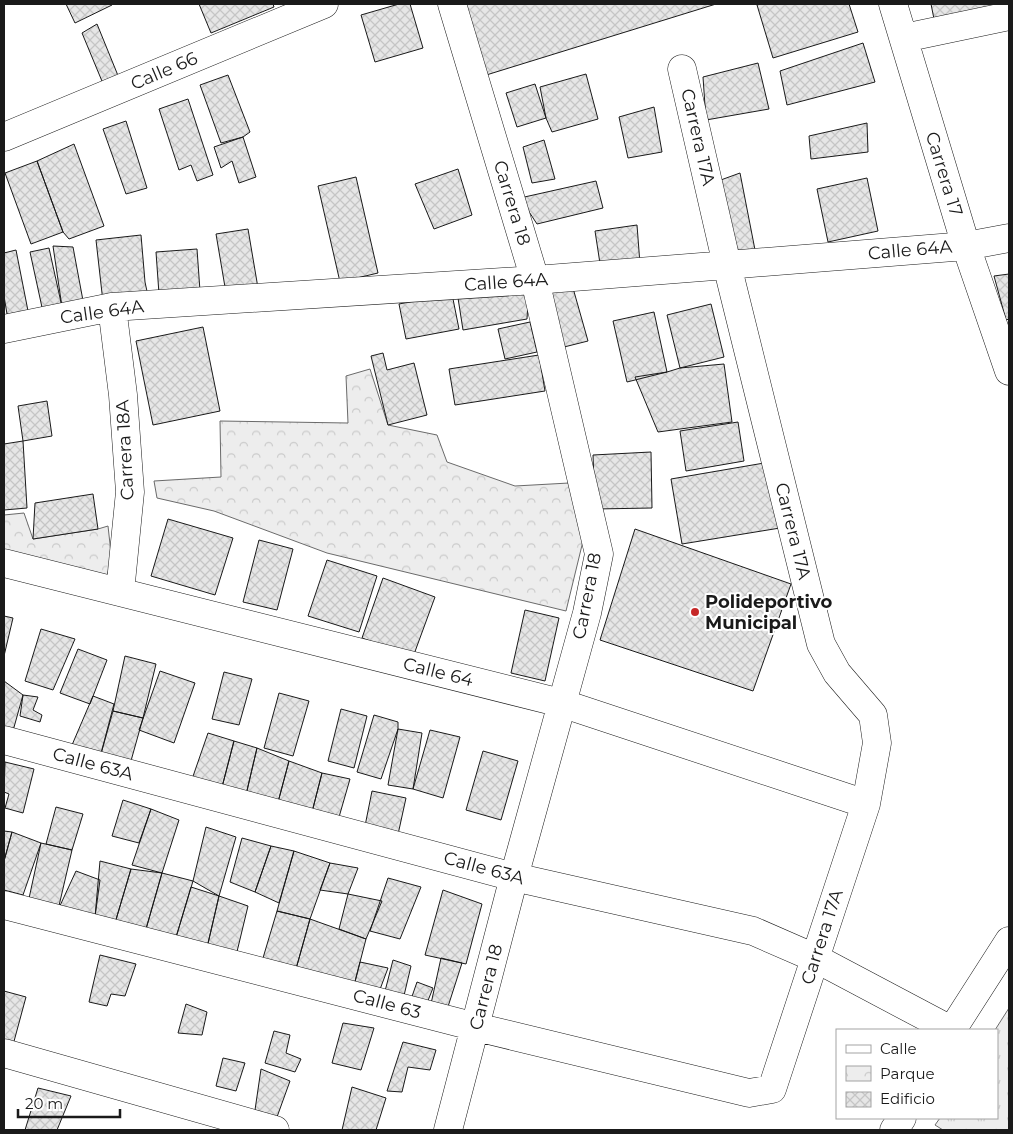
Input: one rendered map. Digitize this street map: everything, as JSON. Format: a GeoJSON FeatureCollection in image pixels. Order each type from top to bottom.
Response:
{"type":"FeatureCollection","features":[{"type":"Feature","properties":{"kind":"street","name":"Calle 66"},"geometry":{"type":"LineString","coordinates":[[4,137],[324,4]]}},
{"type":"Feature","properties":{"kind":"street","name":"Carrera 18"},"geometry":{"type":"LineString","coordinates":[[448,1130],[514,877],[587,613],[599,554],[535,280],[452,4]]}},
{"type":"Feature","properties":{"kind":"street","name":"Carrera 17"},"geometry":{"type":"LineString","coordinates":[[892,4],[904,38],[966,246],[1009,371]]}},
{"type":"Feature","properties":{"kind":"street"},"geometry":{"type":"LineString","coordinates":[[904,38],[1009,16]]}},
{"type":"Feature","properties":{"kind":"street","name":"Carrera 17A"},"geometry":{"type":"LineString","coordinates":[[682,69],[727,265],[821,644],[837,673],[873,715],[877,743],[866,804],[772,1089]]}},
{"type":"Feature","properties":{"kind":"street","name":"Calle 64A"},"geometry":{"type":"LineString","coordinates":[[4,329],[112,307],[535,280],[966,246],[1009,238]]}},
{"type":"Feature","properties":{"kind":"street","name":"Carrera 18A"},"geometry":{"type":"LineString","coordinates":[[112,307],[123,395],[130,492],[120,592]]}},
{"type":"Feature","properties":{"kind":"street","name":"Calle 64"},"geometry":{"type":"LineString","coordinates":[[4,563],[561,703],[866,804]]}},
{"type":"Feature","properties":{"kind":"street","name":"Calle 63A"},"geometry":{"type":"LineString","coordinates":[[4,740],[514,877],[753,930],[815,958],[949,1029]]}},
{"type":"Feature","properties":{"kind":"street","name":"Calle 63"},"geometry":{"type":"LineString","coordinates":[[4,905],[476,1027],[749,1093],[772,1089]]}},
{"type":"Feature","properties":{"kind":"street"},"geometry":{"type":"LineString","coordinates":[[952,1029],[1009,941]]}},
{"type":"Feature","properties":{"kind":"street"},"geometry":{"type":"LineString","coordinates":[[4,1053],[275,1130]]}},
{"type":"Feature","properties":{"kind":"street"},"geometry":{"type":"LineString","coordinates":[[894,1130],[901,1119]]}},
{"type":"Feature","properties":{"kind":"green space"},"geometry":{"type":"Polygon","coordinates":[[[370,369],[388,425],[437,435],[447,462],[515,486],[569,483],[583,541],[566,611],[327,553],[214,511],[157,498],[154,481],[221,477],[220,421],[348,423],[346,376],[370,369]]]}},
{"type":"Feature","properties":{"kind":"green space"},"geometry":{"type":"Polygon","coordinates":[[[24,513],[33,539],[108,526],[112,562],[105,580],[4,555],[4,515],[24,513]]]}},
{"type":"Feature","properties":{"kind":"green space"},"geometry":{"type":"Polygon","coordinates":[[[1009,1008],[1009,1130],[943,1130],[935,1125],[939,1119],[998,1119],[998,1029],[996,1029],[1009,1008]]]}},
{"type":"Feature","properties":{"kind":"building"},"geometry":{"type":"Polygon","coordinates":[[[66,4],[111,4],[112,5],[75,23],[66,4]]]}},
{"type":"Feature","properties":{"kind":"building"},"geometry":{"type":"Polygon","coordinates":[[[199,4],[273,4],[274,7],[211,33],[199,4]]]}},
{"type":"Feature","properties":{"kind":"building"},"geometry":{"type":"Polygon","coordinates":[[[399,4],[410,4],[423,48],[375,62],[361,15],[399,4]]]}},
{"type":"Feature","properties":{"kind":"building"},"geometry":{"type":"Polygon","coordinates":[[[461,4],[716,4],[483,76],[461,4]]]}},
{"type":"Feature","properties":{"kind":"building"},"geometry":{"type":"Polygon","coordinates":[[[849,4],[858,32],[773,58],[757,5],[849,4]]]}},
{"type":"Feature","properties":{"kind":"building"},"geometry":{"type":"Polygon","coordinates":[[[931,4],[1006,4],[934,19],[931,4]]]}},
{"type":"Feature","properties":{"kind":"building"},"geometry":{"type":"Polygon","coordinates":[[[97,24],[119,78],[104,86],[82,33],[97,24]]]}},
{"type":"Feature","properties":{"kind":"building"},"geometry":{"type":"Polygon","coordinates":[[[863,43],[875,82],[787,105],[780,71],[863,43]]]}},
{"type":"Feature","properties":{"kind":"building"},"geometry":{"type":"Polygon","coordinates":[[[758,63],[769,109],[706,120],[703,77],[758,63]]]}},
{"type":"Feature","properties":{"kind":"building"},"geometry":{"type":"Polygon","coordinates":[[[586,74],[598,119],[552,132],[546,118],[540,87],[586,74]]]}},
{"type":"Feature","properties":{"kind":"building"},"geometry":{"type":"Polygon","coordinates":[[[228,75],[250,132],[243,137],[221,143],[200,85],[228,75]]]}},
{"type":"Feature","properties":{"kind":"building"},"geometry":{"type":"Polygon","coordinates":[[[535,84],[546,118],[517,127],[506,93],[535,84]]]}},
{"type":"Feature","properties":{"kind":"building"},"geometry":{"type":"Polygon","coordinates":[[[188,99],[213,175],[197,181],[191,165],[179,170],[159,109],[188,99]]]}},
{"type":"Feature","properties":{"kind":"building"},"geometry":{"type":"Polygon","coordinates":[[[654,107],[662,152],[628,158],[619,117],[654,107]]]}},
{"type":"Feature","properties":{"kind":"building"},"geometry":{"type":"Polygon","coordinates":[[[126,121],[147,188],[126,194],[103,129],[126,121]]]}},
{"type":"Feature","properties":{"kind":"building"},"geometry":{"type":"Polygon","coordinates":[[[867,123],[868,152],[811,159],[809,136],[867,123]]]}},
{"type":"Feature","properties":{"kind":"building"},"geometry":{"type":"Polygon","coordinates":[[[243,137],[256,177],[239,183],[232,161],[221,168],[214,147],[243,137]]]}},
{"type":"Feature","properties":{"kind":"building"},"geometry":{"type":"Polygon","coordinates":[[[544,140],[555,179],[532,183],[523,147],[544,140]]]}},
{"type":"Feature","properties":{"kind":"building"},"geometry":{"type":"Polygon","coordinates":[[[74,144],[104,226],[69,239],[63,232],[37,161],[74,144]]]}},
{"type":"Feature","properties":{"kind":"building"},"geometry":{"type":"Polygon","coordinates":[[[37,161],[63,232],[31,244],[5,173],[37,161]]]}},
{"type":"Feature","properties":{"kind":"building"},"geometry":{"type":"Polygon","coordinates":[[[458,169],[472,215],[434,229],[415,184],[458,169]]]}},
{"type":"Feature","properties":{"kind":"building"},"geometry":{"type":"Polygon","coordinates":[[[740,173],[756,255],[733,256],[718,181],[740,173]]]}},
{"type":"Feature","properties":{"kind":"building"},"geometry":{"type":"Polygon","coordinates":[[[356,177],[378,273],[340,282],[318,186],[356,177]]]}},
{"type":"Feature","properties":{"kind":"building"},"geometry":{"type":"Polygon","coordinates":[[[867,178],[878,231],[828,242],[817,189],[867,178]]]}},
{"type":"Feature","properties":{"kind":"building"},"geometry":{"type":"Polygon","coordinates":[[[596,181],[603,208],[537,224],[520,198],[596,181]]]}},
{"type":"Feature","properties":{"kind":"building"},"geometry":{"type":"Polygon","coordinates":[[[637,225],[640,264],[601,270],[595,231],[637,225]]]}},
{"type":"Feature","properties":{"kind":"building"},"geometry":{"type":"Polygon","coordinates":[[[248,229],[258,288],[226,293],[216,234],[248,229]]]}},
{"type":"Feature","properties":{"kind":"building"},"geometry":{"type":"Polygon","coordinates":[[[141,235],[148,296],[103,302],[96,240],[141,235]]]}},
{"type":"Feature","properties":{"kind":"building"},"geometry":{"type":"Polygon","coordinates":[[[53,246],[73,247],[84,306],[62,307],[53,246]]]}},
{"type":"Feature","properties":{"kind":"building"},"geometry":{"type":"Polygon","coordinates":[[[49,248],[62,307],[43,312],[30,252],[49,248]]]}},
{"type":"Feature","properties":{"kind":"building"},"geometry":{"type":"Polygon","coordinates":[[[197,249],[200,291],[159,294],[156,252],[197,249]]]}},
{"type":"Feature","properties":{"kind":"building"},"geometry":{"type":"Polygon","coordinates":[[[16,250],[30,321],[7,314],[4,296],[4,253],[16,250]]]}},
{"type":"Feature","properties":{"kind":"building"},"geometry":{"type":"Polygon","coordinates":[[[1009,274],[1009,319],[1006,320],[994,276],[1009,274]]]}},
{"type":"Feature","properties":{"kind":"building"},"geometry":{"type":"Polygon","coordinates":[[[571,281],[588,341],[560,348],[544,289],[571,281]]]}},
{"type":"Feature","properties":{"kind":"building"},"geometry":{"type":"Polygon","coordinates":[[[529,286],[527,319],[463,330],[458,298],[529,286]]]}},
{"type":"Feature","properties":{"kind":"building"},"geometry":{"type":"Polygon","coordinates":[[[452,294],[459,329],[406,339],[399,304],[452,294]]]}},
{"type":"Feature","properties":{"kind":"building"},"geometry":{"type":"Polygon","coordinates":[[[711,304],[724,357],[680,368],[667,315],[711,304]]]}},
{"type":"Feature","properties":{"kind":"building"},"geometry":{"type":"Polygon","coordinates":[[[654,312],[667,372],[627,382],[613,321],[654,312]]]}},
{"type":"Feature","properties":{"kind":"building"},"geometry":{"type":"Polygon","coordinates":[[[530,322],[537,352],[505,359],[498,329],[530,322]]]}},
{"type":"Feature","properties":{"kind":"building"},"geometry":{"type":"Polygon","coordinates":[[[203,327],[220,411],[153,425],[136,341],[203,327]]]}},
{"type":"Feature","properties":{"kind":"building"},"geometry":{"type":"Polygon","coordinates":[[[383,353],[387,370],[414,363],[427,415],[388,425],[371,356],[383,353]]]}},
{"type":"Feature","properties":{"kind":"building"},"geometry":{"type":"Polygon","coordinates":[[[539,355],[545,391],[455,405],[449,369],[539,355]]]}},
{"type":"Feature","properties":{"kind":"building"},"geometry":{"type":"Polygon","coordinates":[[[724,364],[732,422],[658,432],[635,377],[680,368],[724,364]]]}},
{"type":"Feature","properties":{"kind":"building"},"geometry":{"type":"Polygon","coordinates":[[[47,401],[52,436],[23,441],[18,406],[47,401]]]}},
{"type":"Feature","properties":{"kind":"building"},"geometry":{"type":"Polygon","coordinates":[[[738,422],[744,461],[686,471],[680,431],[738,422]]]}},
{"type":"Feature","properties":{"kind":"building"},"geometry":{"type":"Polygon","coordinates":[[[23,441],[27,508],[4,510],[4,444],[23,441]]]}},
{"type":"Feature","properties":{"kind":"building"},"geometry":{"type":"Polygon","coordinates":[[[651,452],[652,508],[595,509],[593,455],[651,452]]]}},
{"type":"Feature","properties":{"kind":"building"},"geometry":{"type":"Polygon","coordinates":[[[770,462],[780,528],[682,544],[671,479],[770,462]]]}},
{"type":"Feature","properties":{"kind":"building"},"geometry":{"type":"Polygon","coordinates":[[[93,494],[98,529],[33,539],[35,503],[93,494]]]}},
{"type":"Feature","properties":{"kind":"building"},"geometry":{"type":"Polygon","coordinates":[[[168,519],[233,538],[215,595],[151,576],[168,519]]]}},
{"type":"Feature","properties":{"kind":"building","name":"Polideportivo Municipal"},"geometry":{"type":"Polygon","coordinates":[[[635,529],[791,584],[753,691],[600,640],[635,529]]]}},
{"type":"Feature","properties":{"kind":"building"},"geometry":{"type":"Polygon","coordinates":[[[259,540],[293,549],[277,610],[243,602],[259,540]]]}},
{"type":"Feature","properties":{"kind":"building"},"geometry":{"type":"Polygon","coordinates":[[[327,560],[377,576],[359,632],[308,616],[327,560]]]}},
{"type":"Feature","properties":{"kind":"building"},"geometry":{"type":"Polygon","coordinates":[[[383,578],[435,597],[413,657],[362,638],[383,578]]]}},
{"type":"Feature","properties":{"kind":"building"},"geometry":{"type":"Polygon","coordinates":[[[525,610],[559,618],[545,681],[511,673],[525,610]]]}},
{"type":"Feature","properties":{"kind":"building"},"geometry":{"type":"Polygon","coordinates":[[[4,616],[13,618],[4,656],[4,616]]]}},
{"type":"Feature","properties":{"kind":"building"},"geometry":{"type":"Polygon","coordinates":[[[41,629],[75,639],[53,690],[25,681],[41,629]]]}},
{"type":"Feature","properties":{"kind":"building"},"geometry":{"type":"Polygon","coordinates":[[[78,649],[107,660],[90,704],[60,693],[78,649]]]}},
{"type":"Feature","properties":{"kind":"building"},"geometry":{"type":"Polygon","coordinates":[[[125,656],[156,664],[143,718],[113,711],[125,656]]]}},
{"type":"Feature","properties":{"kind":"building"},"geometry":{"type":"Polygon","coordinates":[[[160,671],[195,683],[174,743],[139,730],[160,671]]]}},
{"type":"Feature","properties":{"kind":"building"},"geometry":{"type":"Polygon","coordinates":[[[224,672],[252,679],[239,725],[212,719],[224,672]]]}},
{"type":"Feature","properties":{"kind":"building"},"geometry":{"type":"Polygon","coordinates":[[[4,681],[23,695],[11,738],[4,735],[4,681]]]}},
{"type":"Feature","properties":{"kind":"building"},"geometry":{"type":"Polygon","coordinates":[[[279,693],[309,701],[293,756],[264,748],[279,693]]]}},
{"type":"Feature","properties":{"kind":"building"},"geometry":{"type":"Polygon","coordinates":[[[23,695],[38,697],[33,710],[42,715],[40,722],[20,716],[23,695]]]}},
{"type":"Feature","properties":{"kind":"building"},"geometry":{"type":"Polygon","coordinates":[[[93,696],[114,704],[99,761],[69,752],[93,696]]]}},
{"type":"Feature","properties":{"kind":"building"},"geometry":{"type":"Polygon","coordinates":[[[341,709],[367,716],[354,768],[328,761],[341,709]]]}},
{"type":"Feature","properties":{"kind":"building"},"geometry":{"type":"Polygon","coordinates":[[[113,711],[143,718],[129,768],[99,761],[113,711]]]}},
{"type":"Feature","properties":{"kind":"building"},"geometry":{"type":"Polygon","coordinates":[[[374,715],[398,722],[398,729],[381,779],[357,772],[374,715]]]}},
{"type":"Feature","properties":{"kind":"building"},"geometry":{"type":"Polygon","coordinates":[[[398,729],[422,733],[413,789],[388,785],[398,729]]]}},
{"type":"Feature","properties":{"kind":"building"},"geometry":{"type":"Polygon","coordinates":[[[430,730],[460,737],[443,798],[413,789],[430,730]]]}},
{"type":"Feature","properties":{"kind":"building"},"geometry":{"type":"Polygon","coordinates":[[[208,733],[234,741],[221,791],[190,785],[208,733]]]}},
{"type":"Feature","properties":{"kind":"building"},"geometry":{"type":"Polygon","coordinates":[[[234,741],[257,748],[245,799],[221,791],[234,741]]]}},
{"type":"Feature","properties":{"kind":"building"},"geometry":{"type":"Polygon","coordinates":[[[257,748],[289,761],[277,806],[245,799],[257,748]]]}},
{"type":"Feature","properties":{"kind":"building"},"geometry":{"type":"Polygon","coordinates":[[[483,751],[518,761],[501,820],[466,810],[483,751]]]}},
{"type":"Feature","properties":{"kind":"building"},"geometry":{"type":"Polygon","coordinates":[[[289,761],[322,773],[311,816],[277,806],[289,761]]]}},
{"type":"Feature","properties":{"kind":"building"},"geometry":{"type":"Polygon","coordinates":[[[5,762],[34,769],[23,813],[5,808],[9,794],[4,792],[5,762]]]}},
{"type":"Feature","properties":{"kind":"building"},"geometry":{"type":"Polygon","coordinates":[[[322,773],[350,779],[337,824],[311,816],[322,773]]]}},
{"type":"Feature","properties":{"kind":"building"},"geometry":{"type":"Polygon","coordinates":[[[372,791],[406,798],[397,839],[364,831],[372,791]]]}},
{"type":"Feature","properties":{"kind":"building"},"geometry":{"type":"Polygon","coordinates":[[[123,800],[151,809],[139,843],[112,836],[123,800]]]}},
{"type":"Feature","properties":{"kind":"building"},"geometry":{"type":"Polygon","coordinates":[[[56,807],[83,814],[72,850],[46,844],[56,807]]]}},
{"type":"Feature","properties":{"kind":"building"},"geometry":{"type":"Polygon","coordinates":[[[151,809],[179,820],[162,873],[132,865],[151,809]]]}},
{"type":"Feature","properties":{"kind":"building"},"geometry":{"type":"Polygon","coordinates":[[[206,827],[236,837],[219,896],[193,881],[206,827]]]}},
{"type":"Feature","properties":{"kind":"building"},"geometry":{"type":"Polygon","coordinates":[[[4,831],[12,832],[4,861],[4,831]]]}},
{"type":"Feature","properties":{"kind":"building"},"geometry":{"type":"Polygon","coordinates":[[[12,832],[41,843],[23,895],[4,890],[4,861],[12,832]]]}},
{"type":"Feature","properties":{"kind":"building"},"geometry":{"type":"Polygon","coordinates":[[[242,838],[271,846],[255,892],[230,882],[242,838]]]}},
{"type":"Feature","properties":{"kind":"building"},"geometry":{"type":"Polygon","coordinates":[[[41,843],[72,850],[58,910],[28,903],[41,843]]]}},
{"type":"Feature","properties":{"kind":"building"},"geometry":{"type":"Polygon","coordinates":[[[271,846],[294,851],[279,903],[255,892],[271,846]]]}},
{"type":"Feature","properties":{"kind":"building"},"geometry":{"type":"Polygon","coordinates":[[[294,851],[330,863],[310,919],[277,911],[294,851]]]}},
{"type":"Feature","properties":{"kind":"building"},"geometry":{"type":"Polygon","coordinates":[[[100,861],[131,869],[115,923],[95,917],[100,861]]]}},
{"type":"Feature","properties":{"kind":"building"},"geometry":{"type":"Polygon","coordinates":[[[330,863],[358,868],[348,894],[320,890],[330,863]]]}},
{"type":"Feature","properties":{"kind":"building"},"geometry":{"type":"Polygon","coordinates":[[[131,869],[162,873],[144,936],[115,923],[131,869]]]}},
{"type":"Feature","properties":{"kind":"building"},"geometry":{"type":"Polygon","coordinates":[[[76,871],[100,880],[95,917],[58,910],[76,871]]]}},
{"type":"Feature","properties":{"kind":"building"},"geometry":{"type":"Polygon","coordinates":[[[162,873],[193,881],[174,944],[144,936],[162,873]]]}},
{"type":"Feature","properties":{"kind":"building"},"geometry":{"type":"Polygon","coordinates":[[[388,878],[421,887],[400,939],[370,931],[388,878]]]}},
{"type":"Feature","properties":{"kind":"building"},"geometry":{"type":"Polygon","coordinates":[[[191,887],[219,896],[206,952],[174,944],[191,887]]]}},
{"type":"Feature","properties":{"kind":"building"},"geometry":{"type":"Polygon","coordinates":[[[443,890],[482,904],[466,964],[425,955],[443,890]]]}},
{"type":"Feature","properties":{"kind":"building"},"geometry":{"type":"Polygon","coordinates":[[[348,894],[382,901],[366,939],[339,929],[348,894]]]}},
{"type":"Feature","properties":{"kind":"building"},"geometry":{"type":"Polygon","coordinates":[[[219,896],[248,906],[235,960],[206,952],[219,896]]]}},
{"type":"Feature","properties":{"kind":"building"},"geometry":{"type":"Polygon","coordinates":[[[277,911],[310,919],[294,976],[260,968],[277,911]]]}},
{"type":"Feature","properties":{"kind":"building"},"geometry":{"type":"Polygon","coordinates":[[[310,919],[366,939],[352,993],[294,976],[310,919]]]}},
{"type":"Feature","properties":{"kind":"building"},"geometry":{"type":"Polygon","coordinates":[[[100,955],[136,964],[125,996],[111,994],[107,1006],[89,1002],[100,955]]]}},
{"type":"Feature","properties":{"kind":"building"},"geometry":{"type":"Polygon","coordinates":[[[441,958],[462,963],[445,1016],[429,1013],[441,958]]]}},
{"type":"Feature","properties":{"kind":"building"},"geometry":{"type":"Polygon","coordinates":[[[393,960],[411,966],[402,1004],[383,999],[393,960]]]}},
{"type":"Feature","properties":{"kind":"building"},"geometry":{"type":"Polygon","coordinates":[[[360,962],[388,968],[379,992],[354,986],[360,962]]]}},
{"type":"Feature","properties":{"kind":"building"},"geometry":{"type":"Polygon","coordinates":[[[417,982],[433,988],[423,1013],[408,1008],[417,982]]]}},
{"type":"Feature","properties":{"kind":"building"},"geometry":{"type":"Polygon","coordinates":[[[4,991],[26,997],[13,1045],[4,1042],[4,991]]]}},
{"type":"Feature","properties":{"kind":"building"},"geometry":{"type":"Polygon","coordinates":[[[186,1004],[207,1012],[202,1035],[178,1033],[186,1004]]]}},
{"type":"Feature","properties":{"kind":"building"},"geometry":{"type":"Polygon","coordinates":[[[343,1023],[374,1028],[361,1070],[332,1063],[343,1023]]]}},
{"type":"Feature","properties":{"kind":"building"},"geometry":{"type":"Polygon","coordinates":[[[274,1031],[290,1035],[286,1053],[301,1059],[295,1072],[265,1063],[274,1031]]]}},
{"type":"Feature","properties":{"kind":"building"},"geometry":{"type":"Polygon","coordinates":[[[403,1042],[436,1050],[430,1070],[408,1067],[402,1092],[387,1091],[403,1042]]]}},
{"type":"Feature","properties":{"kind":"building"},"geometry":{"type":"Polygon","coordinates":[[[223,1058],[245,1063],[236,1091],[216,1086],[223,1058]]]}},
{"type":"Feature","properties":{"kind":"building"},"geometry":{"type":"Polygon","coordinates":[[[261,1069],[290,1081],[277,1117],[255,1110],[261,1069]]]}},
{"type":"Feature","properties":{"kind":"building"},"geometry":{"type":"Polygon","coordinates":[[[352,1087],[386,1098],[376,1130],[342,1130],[352,1087]]]}},
{"type":"Feature","properties":{"kind":"building"},"geometry":{"type":"Polygon","coordinates":[[[38,1088],[71,1096],[57,1130],[25,1130],[38,1088]]]}},
{"type":"Feature","properties":{"kind":"place","name":"Polideportivo Municipal"},"geometry":{"type":"Point","coordinates":[695,612]}}]}
